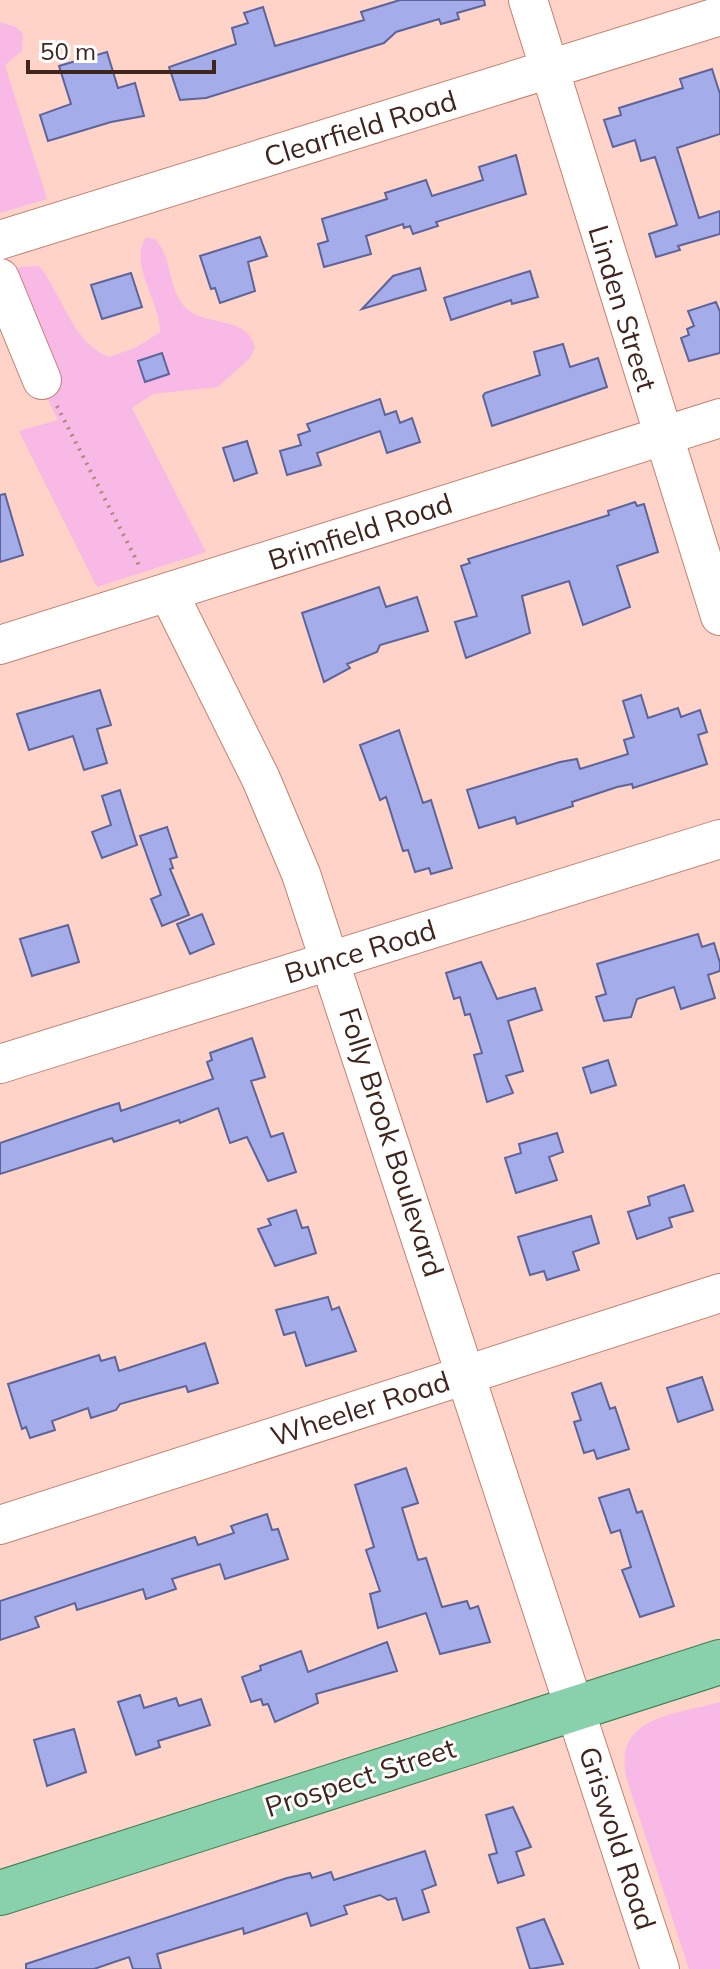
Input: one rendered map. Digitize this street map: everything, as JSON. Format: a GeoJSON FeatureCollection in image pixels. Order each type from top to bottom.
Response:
{"type":"FeatureCollection","features":[{"type":"Feature","properties":{"kind":"main road","name":"Prospect Street"},"geometry":{"type":"LineString","coordinates":[[0,1893],[720,1662]]}},
{"type":"Feature","properties":{"kind":"street","name":"Linden Street"},"geometry":{"type":"LineString","coordinates":[[528,0],[720,616]]}},
{"type":"Feature","properties":{"kind":"street","name":"Clearfield Road"},"geometry":{"type":"LineString","coordinates":[[0,240],[720,16]]}},
{"type":"Feature","properties":{"kind":"street"},"geometry":{"type":"LineString","coordinates":[[0,278],[42,380]]}},
{"type":"Feature","properties":{"kind":"street","name":"Brimfield Road"},"geometry":{"type":"LineString","coordinates":[[0,645],[720,418]]}},
{"type":"Feature","properties":{"kind":"street","name":"Folly Brook Boulevard"},"geometry":{"type":"LineString","coordinates":[[160,595],[261,779],[301,874],[332,960],[575,1708]]}},
{"type":"Feature","properties":{"kind":"street","name":"Bunce Road"},"geometry":{"type":"LineString","coordinates":[[0,1064],[720,839]]}},
{"type":"Feature","properties":{"kind":"street","name":"Wheeler Road"},"geometry":{"type":"LineString","coordinates":[[0,1525],[720,1293]]}},
{"type":"Feature","properties":{"kind":"street","name":"Griswold Road"},"geometry":{"type":"LineString","coordinates":[[575,1708],[660,1969]]}},
{"type":"Feature","properties":{"kind":"path"},"geometry":{"type":"LineString","coordinates":[[42,380],[160,595]]}},
{"type":"Feature","properties":{"kind":"shaded area"},"geometry":{"type":"Polygon","coordinates":[[[0,22],[16,27],[23,34],[22,51],[5,65],[47,199],[0,213],[0,22]]]}},
{"type":"Feature","properties":{"kind":"shaded area"},"geometry":{"type":"Polygon","coordinates":[[[146,237],[155,239],[161,247],[175,292],[186,308],[204,318],[244,330],[255,347],[250,358],[218,387],[153,394],[132,408],[206,552],[97,587],[19,431],[58,420],[25,354],[8,273],[21,267],[39,266],[77,330],[97,351],[109,357],[137,347],[160,332],[141,260],[141,248],[146,237]]]}},
{"type":"Feature","properties":{"kind":"shaded area"},"geometry":{"type":"Polygon","coordinates":[[[720,1702],[720,1969],[689,1969],[627,1780],[625,1759],[628,1743],[651,1722],[720,1702]]]}},
{"type":"Feature","properties":{"kind":"building"},"geometry":{"type":"Polygon","coordinates":[[[400,0],[484,0],[485,5],[457,13],[459,19],[441,24],[439,19],[396,32],[384,43],[206,98],[180,100],[169,67],[236,44],[232,28],[248,23],[244,13],[263,7],[275,46],[364,20],[361,12],[400,0]]]}},
{"type":"Feature","properties":{"kind":"building"},"geometry":{"type":"Polygon","coordinates":[[[107,52],[118,88],[135,83],[144,116],[111,122],[48,141],[40,115],[71,104],[59,66],[107,52]]]}},
{"type":"Feature","properties":{"kind":"building"},"geometry":{"type":"Polygon","coordinates":[[[712,69],[720,94],[720,134],[677,148],[699,218],[720,211],[720,234],[678,246],[680,250],[656,257],[649,234],[677,225],[655,157],[641,161],[635,140],[613,147],[604,120],[621,115],[619,108],[683,88],[680,79],[712,69]]]}},
{"type":"Feature","properties":{"kind":"building"},"geometry":{"type":"Polygon","coordinates":[[[516,155],[526,194],[436,222],[438,226],[413,234],[410,226],[404,228],[403,224],[366,236],[371,254],[324,267],[318,244],[328,241],[322,219],[387,199],[385,193],[426,180],[432,196],[483,180],[479,167],[516,155]]]}},
{"type":"Feature","properties":{"kind":"building"},"geometry":{"type":"Polygon","coordinates":[[[260,237],[267,256],[248,262],[255,291],[220,303],[215,288],[211,289],[200,256],[260,237]]]}},
{"type":"Feature","properties":{"kind":"building"},"geometry":{"type":"Polygon","coordinates":[[[420,268],[426,290],[362,309],[393,276],[420,268]]]}},
{"type":"Feature","properties":{"kind":"building"},"geometry":{"type":"Polygon","coordinates":[[[530,271],[538,297],[512,304],[511,300],[451,320],[444,298],[530,271]]]}},
{"type":"Feature","properties":{"kind":"building"},"geometry":{"type":"Polygon","coordinates":[[[131,273],[142,307],[102,319],[91,285],[131,273]]]}},
{"type":"Feature","properties":{"kind":"building"},"geometry":{"type":"Polygon","coordinates":[[[716,302],[720,312],[720,353],[689,361],[681,338],[689,335],[687,329],[694,326],[688,311],[716,302]]]}},
{"type":"Feature","properties":{"kind":"building"},"geometry":{"type":"Polygon","coordinates":[[[563,344],[570,367],[598,358],[607,387],[492,426],[483,396],[485,393],[540,375],[534,352],[563,344]]]}},
{"type":"Feature","properties":{"kind":"building"},"geometry":{"type":"Polygon","coordinates":[[[162,353],[169,374],[145,382],[138,361],[162,353]]]}},
{"type":"Feature","properties":{"kind":"building"},"geometry":{"type":"Polygon","coordinates":[[[380,399],[385,415],[396,411],[400,423],[412,418],[420,442],[387,453],[380,431],[317,453],[321,465],[287,475],[280,451],[301,445],[298,435],[310,431],[307,424],[380,399]]]}},
{"type":"Feature","properties":{"kind":"building"},"geometry":{"type":"Polygon","coordinates":[[[247,441],[257,473],[234,481],[223,448],[247,441]]]}},
{"type":"Feature","properties":{"kind":"building"},"geometry":{"type":"Polygon","coordinates":[[[5,494],[23,555],[0,562],[0,495],[5,494]]]}},
{"type":"Feature","properties":{"kind":"building"},"geometry":{"type":"Polygon","coordinates":[[[635,502],[637,506],[644,504],[658,552],[617,566],[630,607],[583,625],[569,581],[522,596],[530,633],[466,658],[455,622],[477,616],[461,566],[470,563],[468,559],[609,515],[608,511],[635,502]]]}},
{"type":"Feature","properties":{"kind":"building"},"geometry":{"type":"Polygon","coordinates":[[[379,587],[386,607],[417,597],[428,631],[380,645],[377,652],[347,664],[350,668],[324,682],[302,613],[379,587]]]}},
{"type":"Feature","properties":{"kind":"building"},"geometry":{"type":"Polygon","coordinates":[[[100,690],[111,725],[97,729],[107,763],[84,770],[73,736],[29,750],[17,714],[100,690]]]}},
{"type":"Feature","properties":{"kind":"building"},"geometry":{"type":"Polygon","coordinates":[[[641,695],[648,718],[678,708],[681,717],[700,710],[707,732],[698,735],[707,764],[633,788],[632,784],[617,787],[572,802],[573,806],[517,824],[515,817],[479,828],[467,790],[560,762],[577,759],[580,769],[628,754],[624,740],[634,737],[623,701],[641,695]]]}},
{"type":"Feature","properties":{"kind":"building"},"geometry":{"type":"Polygon","coordinates":[[[399,730],[423,803],[431,800],[452,868],[431,874],[429,868],[415,872],[408,850],[403,851],[386,797],[380,800],[360,745],[399,730]]]}},
{"type":"Feature","properties":{"kind":"building"},"geometry":{"type":"Polygon","coordinates":[[[120,790],[137,845],[102,858],[92,832],[111,825],[102,796],[120,790]]]}},
{"type":"Feature","properties":{"kind":"building"},"geometry":{"type":"Polygon","coordinates":[[[167,827],[177,857],[170,859],[173,868],[170,869],[189,915],[162,926],[151,899],[161,895],[140,836],[167,827]]]}},
{"type":"Feature","properties":{"kind":"building"},"geometry":{"type":"Polygon","coordinates":[[[202,914],[214,944],[190,954],[177,924],[202,914]]]}},
{"type":"Feature","properties":{"kind":"building"},"geometry":{"type":"Polygon","coordinates":[[[68,925],[79,962],[32,976],[20,939],[68,925]]]}},
{"type":"Feature","properties":{"kind":"building"},"geometry":{"type":"Polygon","coordinates":[[[698,934],[702,947],[714,943],[720,963],[720,971],[708,975],[715,998],[681,1009],[674,987],[637,999],[631,1017],[604,1021],[596,997],[606,994],[597,964],[698,934]]]}},
{"type":"Feature","properties":{"kind":"building"},"geometry":{"type":"Polygon","coordinates":[[[481,962],[497,999],[535,988],[542,1010],[508,1021],[523,1071],[506,1076],[513,1093],[487,1102],[474,1055],[482,1053],[470,1014],[465,1015],[460,997],[454,999],[446,973],[481,962]]]}},
{"type":"Feature","properties":{"kind":"building"},"geometry":{"type":"Polygon","coordinates":[[[252,1038],[265,1077],[251,1081],[271,1137],[283,1133],[296,1172],[268,1181],[247,1137],[230,1143],[218,1108],[180,1123],[179,1120],[114,1142],[112,1138],[0,1174],[0,1143],[119,1103],[121,1111],[213,1079],[207,1062],[212,1060],[210,1053],[252,1038]]]}},
{"type":"Feature","properties":{"kind":"building"},"geometry":{"type":"Polygon","coordinates":[[[608,1060],[616,1085],[591,1093],[583,1068],[608,1060]]]}},
{"type":"Feature","properties":{"kind":"building"},"geometry":{"type":"Polygon","coordinates":[[[557,1133],[563,1152],[549,1157],[557,1180],[516,1193],[505,1158],[521,1153],[519,1144],[557,1133]]]}},
{"type":"Feature","properties":{"kind":"building"},"geometry":{"type":"Polygon","coordinates":[[[684,1185],[693,1211],[669,1218],[672,1227],[637,1239],[628,1212],[650,1205],[648,1197],[684,1185]]]}},
{"type":"Feature","properties":{"kind":"building"},"geometry":{"type":"Polygon","coordinates":[[[296,1210],[302,1228],[308,1227],[316,1253],[275,1266],[258,1229],[271,1225],[268,1219],[296,1210]]]}},
{"type":"Feature","properties":{"kind":"building"},"geometry":{"type":"Polygon","coordinates":[[[591,1216],[599,1243],[573,1252],[579,1270],[547,1280],[544,1271],[530,1275],[518,1237],[591,1216]]]}},
{"type":"Feature","properties":{"kind":"building"},"geometry":{"type":"Polygon","coordinates":[[[328,1297],[332,1310],[339,1307],[356,1351],[306,1366],[295,1332],[284,1335],[276,1310],[328,1297]]]}},
{"type":"Feature","properties":{"kind":"building"},"geometry":{"type":"Polygon","coordinates":[[[205,1343],[218,1383],[188,1392],[186,1386],[156,1394],[120,1404],[116,1410],[91,1418],[88,1408],[52,1421],[55,1430],[30,1438],[26,1427],[22,1429],[8,1384],[99,1355],[101,1361],[115,1357],[119,1371],[205,1343]]]}},
{"type":"Feature","properties":{"kind":"building"},"geometry":{"type":"Polygon","coordinates":[[[702,1377],[713,1410],[678,1422],[667,1388],[702,1377]]]}},
{"type":"Feature","properties":{"kind":"building"},"geometry":{"type":"Polygon","coordinates":[[[601,1383],[610,1409],[615,1407],[629,1449],[597,1459],[594,1450],[584,1453],[574,1422],[581,1420],[572,1393],[601,1383]]]}},
{"type":"Feature","properties":{"kind":"building"},"geometry":{"type":"Polygon","coordinates":[[[406,1468],[418,1503],[402,1508],[418,1560],[426,1558],[442,1607],[467,1601],[470,1609],[478,1606],[490,1642],[440,1654],[426,1613],[378,1628],[370,1594],[380,1591],[366,1550],[374,1547],[355,1485],[406,1468]]]}},
{"type":"Feature","properties":{"kind":"building"},"geometry":{"type":"Polygon","coordinates":[[[629,1489],[637,1513],[642,1511],[674,1606],[640,1617],[622,1570],[631,1567],[620,1530],[611,1533],[599,1498],[629,1489]]]}},
{"type":"Feature","properties":{"kind":"building"},"geometry":{"type":"Polygon","coordinates":[[[267,1514],[272,1530],[278,1529],[288,1559],[225,1579],[220,1564],[172,1579],[176,1589],[146,1599],[143,1589],[77,1610],[75,1603],[35,1617],[39,1627],[0,1640],[0,1601],[195,1537],[198,1545],[234,1533],[231,1526],[267,1514]]]}},
{"type":"Feature","properties":{"kind":"building"},"geometry":{"type":"Polygon","coordinates":[[[387,1642],[397,1671],[316,1694],[318,1703],[275,1722],[268,1704],[263,1705],[261,1699],[251,1702],[242,1677],[261,1670],[260,1666],[301,1651],[308,1672],[387,1642]]]}},
{"type":"Feature","properties":{"kind":"building"},"geometry":{"type":"Polygon","coordinates":[[[140,1695],[144,1708],[176,1698],[179,1706],[201,1699],[210,1725],[158,1741],[160,1747],[136,1755],[118,1702],[140,1695]]]}},
{"type":"Feature","properties":{"kind":"building"},"geometry":{"type":"Polygon","coordinates":[[[74,1729],[86,1772],[47,1786],[34,1740],[74,1729]]]}},
{"type":"Feature","properties":{"kind":"building"},"geometry":{"type":"Polygon","coordinates":[[[513,1807],[531,1847],[516,1852],[524,1875],[498,1883],[489,1855],[497,1853],[486,1815],[513,1807]]]}},
{"type":"Feature","properties":{"kind":"building"},"geometry":{"type":"Polygon","coordinates":[[[425,1851],[436,1885],[422,1890],[429,1912],[403,1920],[396,1898],[388,1900],[380,1895],[344,1906],[347,1914],[311,1926],[307,1913],[244,1934],[243,1928],[157,1954],[161,1969],[133,1969],[129,1957],[94,1969],[26,1969],[26,1964],[287,1878],[310,1873],[312,1878],[331,1872],[334,1880],[425,1851]]]}},
{"type":"Feature","properties":{"kind":"building"},"geometry":{"type":"Polygon","coordinates":[[[544,1919],[563,1964],[530,1969],[517,1928],[544,1919]]]}}]}
